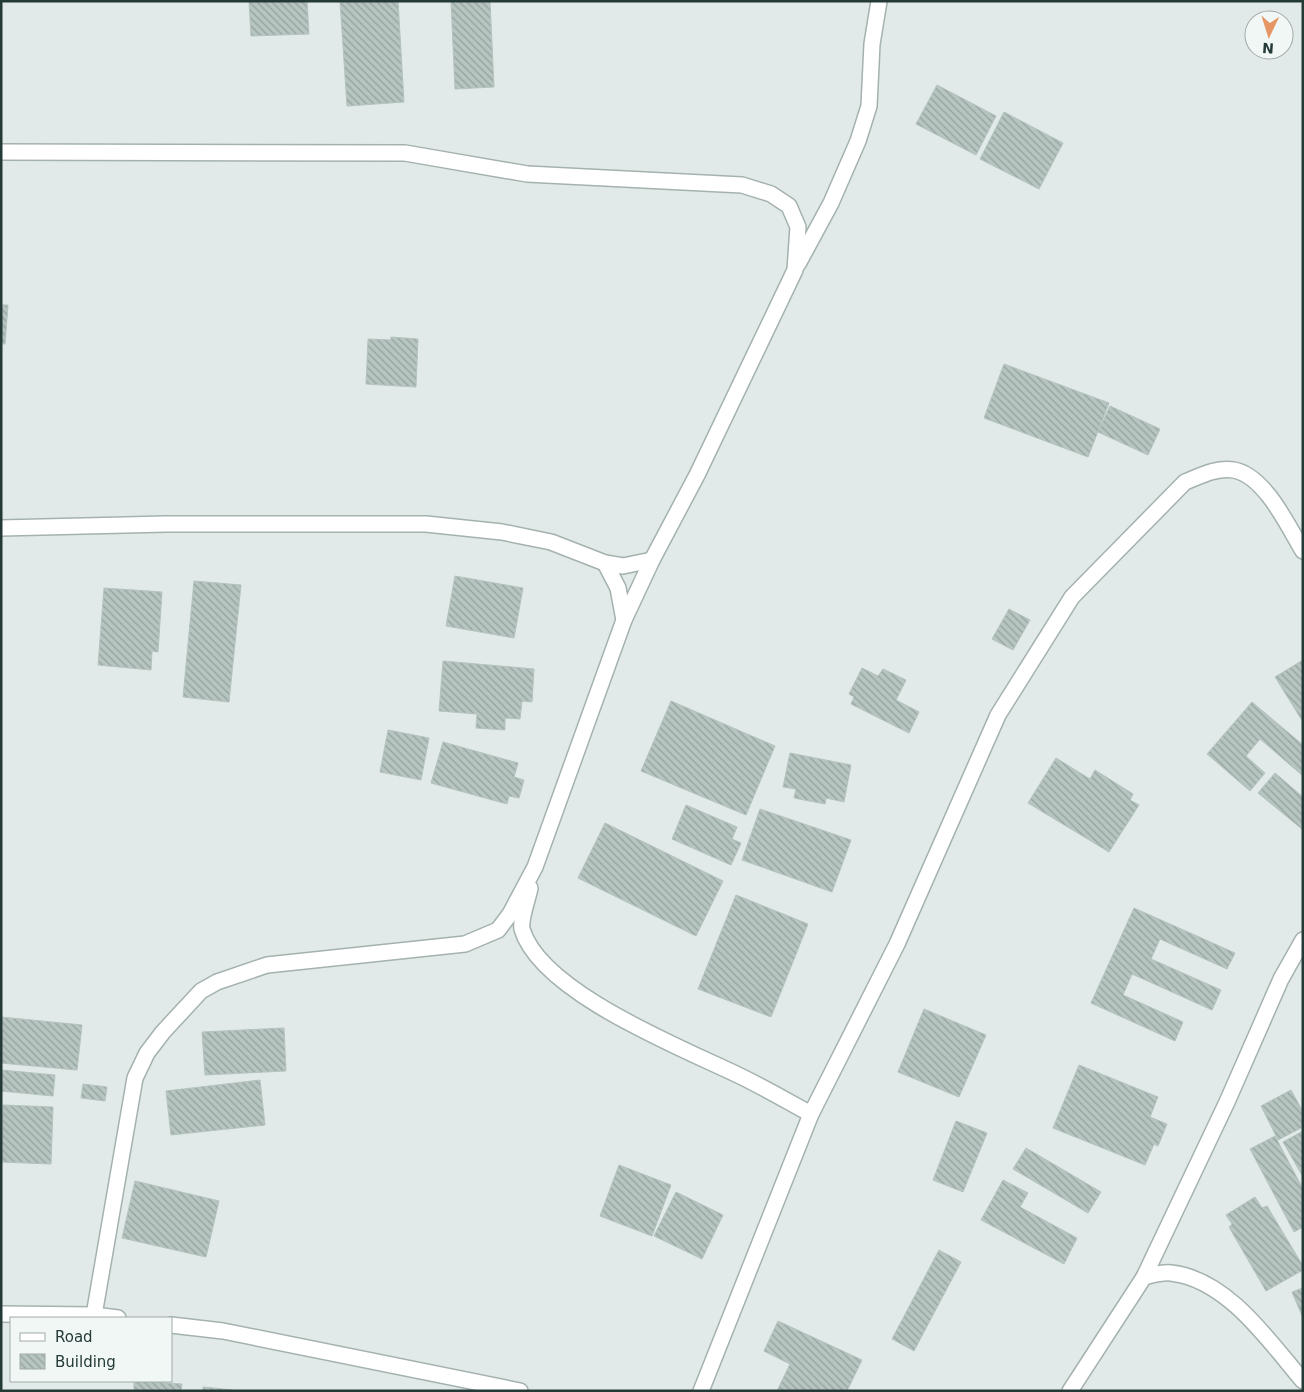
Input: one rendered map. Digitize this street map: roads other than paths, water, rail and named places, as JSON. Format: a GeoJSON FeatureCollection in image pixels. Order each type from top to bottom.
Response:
{"type":"FeatureCollection","features":[{"type":"Feature","properties":{"kind":"street"},"geometry":{"type":"LineString","coordinates":[[94,1315],[135,1078],[147,1053],[187,1004],[201,991],[217,982],[267,965],[465,944],[498,930],[522,894],[534,867],[624,620],[652,560],[697,476],[795,270],[831,203],[858,142],[869,106],[872,44],[879,1]]}},
{"type":"Feature","properties":{"kind":"street"},"geometry":{"type":"LineString","coordinates":[[1,152],[405,153],[527,174],[742,185],[771,194],[790,206],[798,227],[795,270]]}},
{"type":"Feature","properties":{"kind":"street"},"geometry":{"type":"LineString","coordinates":[[701,1391],[811,1114],[898,944],[998,715],[1072,597],[1185,482],[1210,472],[1234,470],[1257,482],[1271,499],[1303,551]]}},
{"type":"Feature","properties":{"kind":"street"},"geometry":{"type":"LineString","coordinates":[[1,528],[166,524],[426,524],[502,532],[551,542],[605,563],[623,566],[652,560]]}},
{"type":"Feature","properties":{"kind":"street"},"geometry":{"type":"LineString","coordinates":[[605,563],[618,588],[624,620]]}},
{"type":"Feature","properties":{"kind":"street"},"geometry":{"type":"LineString","coordinates":[[534,867],[522,928],[530,945],[564,983],[678,1048],[738,1075],[811,1114]]}},
{"type":"Feature","properties":{"kind":"street"},"geometry":{"type":"LineString","coordinates":[[1070,1391],[1144,1277],[1227,1102],[1281,979],[1303,940]]}},
{"type":"Feature","properties":{"kind":"street"},"geometry":{"type":"LineString","coordinates":[[1144,1277],[1169,1272],[1195,1278],[1217,1291],[1252,1321],[1303,1381]]}},
{"type":"Feature","properties":{"kind":"street"},"geometry":{"type":"LineString","coordinates":[[1,1314],[94,1315],[110,1317]]}},
{"type":"Feature","properties":{"kind":"street"},"geometry":{"type":"LineString","coordinates":[[172,1325],[223,1331],[520,1391]]}}]}
